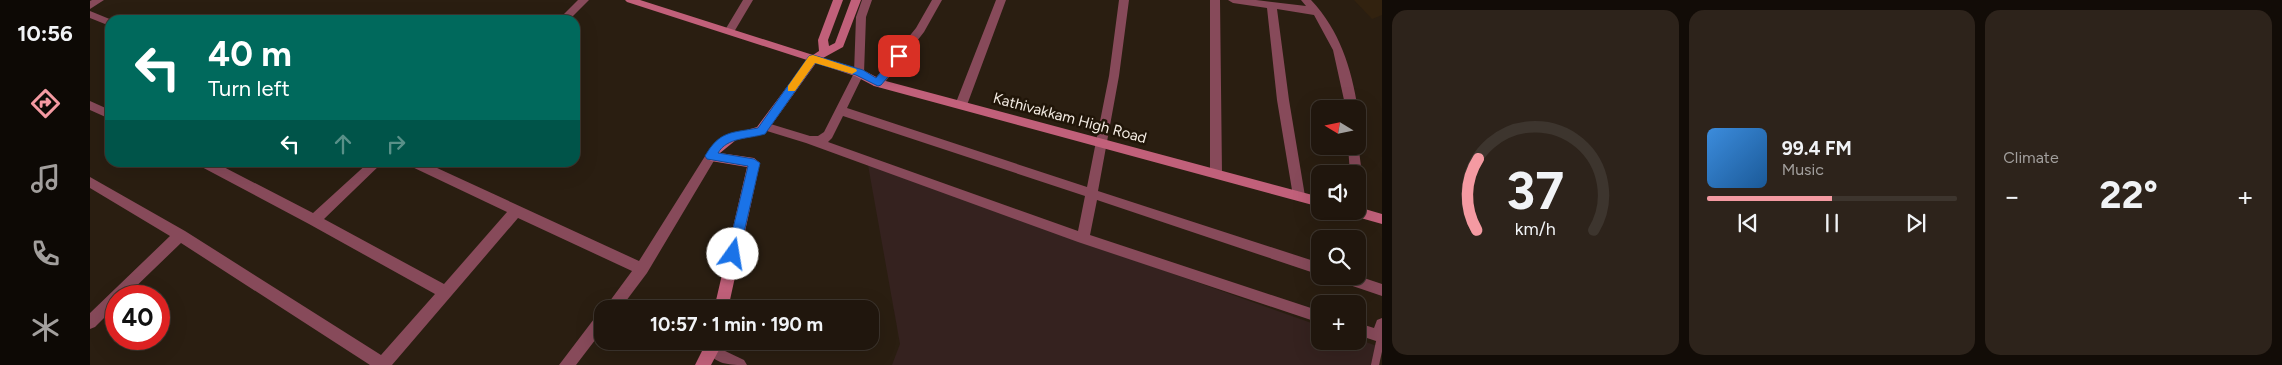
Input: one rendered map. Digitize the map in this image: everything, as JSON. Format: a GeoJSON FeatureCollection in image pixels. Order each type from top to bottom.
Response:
{"type":"FeatureCollection","features":[{"type":"Feature","properties":{"kind":"main road","name":"Kathivakkam High Road"},"geometry":{"type":"LineString","coordinates":[[630,0],[730,30],[859,73],[878,83],[1311,199]]}},
{"type":"Feature","properties":{"kind":"main road"},"geometry":{"type":"LineString","coordinates":[[824,52],[823,40],[838,0]]}},
{"type":"Feature","properties":{"kind":"main road"},"geometry":{"type":"LineString","coordinates":[[722,300],[754,163],[711,156],[717,146],[725,139],[761,131],[813,59],[841,43],[856,0]]}},
{"type":"Feature","properties":{"kind":"main road"},"geometry":{"type":"LineString","coordinates":[[1366,215],[1382,219]]}},
{"type":"Feature","properties":{"kind":"main road"},"geometry":{"type":"LineString","coordinates":[[703,365],[711,350]]}},
{"type":"Feature","properties":{"kind":"street"},"geometry":{"type":"LineString","coordinates":[[90,6],[99,0]]}},
{"type":"Feature","properties":{"kind":"street"},"geometry":{"type":"LineString","coordinates":[[568,15],[584,0]]}},
{"type":"Feature","properties":{"kind":"street"},"geometry":{"type":"LineString","coordinates":[[730,30],[748,0]]}},
{"type":"Feature","properties":{"kind":"street"},"geometry":{"type":"LineString","coordinates":[[810,140],[820,141],[828,136],[842,111],[859,73],[862,17],[867,0]]}},
{"type":"Feature","properties":{"kind":"street"},"geometry":{"type":"LineString","coordinates":[[878,83],[920,30],[937,0]]}},
{"type":"Feature","properties":{"kind":"street"},"geometry":{"type":"LineString","coordinates":[[961,105],[1002,0]]}},
{"type":"Feature","properties":{"kind":"street"},"geometry":{"type":"LineString","coordinates":[[1083,238],[1114,76],[1124,0]]}},
{"type":"Feature","properties":{"kind":"street"},"geometry":{"type":"LineString","coordinates":[[1215,0],[1216,174]]}},
{"type":"Feature","properties":{"kind":"street"},"geometry":{"type":"LineString","coordinates":[[1232,0],[1317,11]]}},
{"type":"Feature","properties":{"kind":"street"},"geometry":{"type":"LineString","coordinates":[[1306,0],[1317,11],[1333,33],[1347,72],[1351,100]]}},
{"type":"Feature","properties":{"kind":"street"},"geometry":{"type":"LineString","coordinates":[[1272,6],[1282,100],[1299,196]]}},
{"type":"Feature","properties":{"kind":"street"},"geometry":{"type":"LineString","coordinates":[[90,14],[105,21]]}},
{"type":"Feature","properties":{"kind":"street"},"geometry":{"type":"LineString","coordinates":[[90,105],[105,113]]}},
{"type":"Feature","properties":{"kind":"street"},"geometry":{"type":"LineString","coordinates":[[842,111],[1311,267]]}},
{"type":"Feature","properties":{"kind":"street"},"geometry":{"type":"LineString","coordinates":[[764,126],[810,140],[1083,238],[1311,314]]}},
{"type":"Feature","properties":{"kind":"street"},"geometry":{"type":"LineString","coordinates":[[618,300],[642,269],[711,156]]}},
{"type":"Feature","properties":{"kind":"street"},"geometry":{"type":"LineString","coordinates":[[212,167],[314,220],[445,292]]}},
{"type":"Feature","properties":{"kind":"street"},"geometry":{"type":"LineString","coordinates":[[314,220],[372,167]]}},
{"type":"Feature","properties":{"kind":"street"},"geometry":{"type":"LineString","coordinates":[[423,167],[642,269]]}},
{"type":"Feature","properties":{"kind":"street"},"geometry":{"type":"LineString","coordinates":[[90,182],[180,235],[382,365],[516,210]]}},
{"type":"Feature","properties":{"kind":"street"},"geometry":{"type":"LineString","coordinates":[[128,285],[180,235]]}},
{"type":"Feature","properties":{"kind":"street"},"geometry":{"type":"LineString","coordinates":[[1366,285],[1382,290]]}},
{"type":"Feature","properties":{"kind":"street"},"geometry":{"type":"LineString","coordinates":[[90,322],[105,307]]}},
{"type":"Feature","properties":{"kind":"street"},"geometry":{"type":"LineString","coordinates":[[567,365],[594,330]]}},
{"type":"Feature","properties":{"kind":"street"},"geometry":{"type":"LineString","coordinates":[[1366,330],[1382,331]]}},
{"type":"Feature","properties":{"kind":"street"},"geometry":{"type":"LineString","coordinates":[[716,350],[718,355],[739,365]]}},
{"type":"Feature","properties":{"kind":"lane"},"geometry":{"type":"LineString","coordinates":[[1375,365],[1382,331]]}},
{"type":"Feature","properties":{"kind":"shaded area"},"geometry":{"type":"Polygon","coordinates":[[[1354,0],[1382,0],[1382,15],[1372,19],[1354,0]]]}},
{"type":"Feature","properties":{"kind":"shaded area"},"geometry":{"type":"Polygon","coordinates":[[[868,165],[1311,323],[1311,350],[1366,350],[1366,342],[1382,348],[1379,365],[892,365],[900,344],[868,165]]]}},
{"type":"Feature","properties":{"kind":"slow traffic"},"geometry":{"type":"LineString","coordinates":[[791,88],[813,59],[852,71]]}},
{"type":"Feature","properties":{"kind":"route"},"geometry":{"type":"LineString","coordinates":[[733,254],[754,163],[711,156],[717,146],[725,139],[761,131],[813,59],[859,73],[878,83],[899,56]]}}]}
